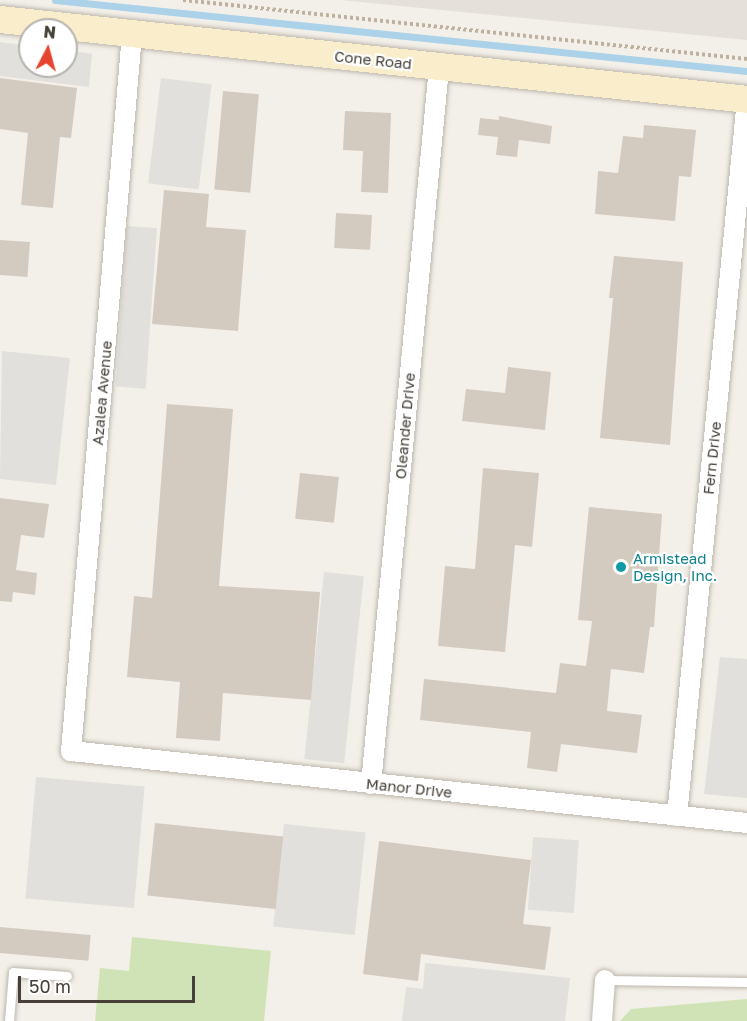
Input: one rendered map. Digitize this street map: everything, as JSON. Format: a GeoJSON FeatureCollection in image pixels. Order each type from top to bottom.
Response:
{"type":"FeatureCollection","features":[{"type":"Feature","properties":{"kind":"street","name":"Cone Road"},"geometry":{"type":"LineString","coordinates":[[0,19],[747,99]]}},
{"type":"Feature","properties":{"kind":"street","name":"Azalea Avenue"},"geometry":{"type":"LineString","coordinates":[[71,752],[132,34]]}},
{"type":"Feature","properties":{"kind":"street","name":"Oleander Drive"},"geometry":{"type":"LineString","coordinates":[[371,784],[439,67]]}},
{"type":"Feature","properties":{"kind":"street","name":"Fern Drive"},"geometry":{"type":"LineString","coordinates":[[677,816],[747,99]]}},
{"type":"Feature","properties":{"kind":"street","name":"Manor Drive"},"geometry":{"type":"LineString","coordinates":[[71,752],[747,823]]}},
{"type":"Feature","properties":{"kind":"street"},"geometry":{"type":"LineString","coordinates":[[602,1021],[605,980]]}},
{"type":"Feature","properties":{"kind":"lane"},"geometry":{"type":"LineString","coordinates":[[9,1021],[13,972],[67,976]]}},
{"type":"Feature","properties":{"kind":"lane"},"geometry":{"type":"LineString","coordinates":[[605,980],[747,982]]}},
{"type":"Feature","properties":{"kind":"path"},"geometry":{"type":"LineString","coordinates":[[183,0],[747,59]]}},
{"type":"Feature","properties":{"kind":"shaded area"},"geometry":{"type":"Polygon","coordinates":[[[340,0],[747,0],[747,40],[340,0]]]}},
{"type":"Feature","properties":{"kind":"shaded area"},"geometry":{"type":"Polygon","coordinates":[[[0,42],[18,44],[18,78],[78,78],[78,52],[92,54],[89,87],[0,76],[0,42]]]}},
{"type":"Feature","properties":{"kind":"shaded area"},"geometry":{"type":"Polygon","coordinates":[[[161,78],[212,84],[199,189],[148,183],[161,78]]]}},
{"type":"Feature","properties":{"kind":"shaded area"},"geometry":{"type":"Polygon","coordinates":[[[127,226],[157,228],[146,389],[116,387],[127,226]]]}},
{"type":"Feature","properties":{"kind":"shaded area"},"geometry":{"type":"Polygon","coordinates":[[[2,351],[70,358],[56,485],[0,479],[2,351]]]}},
{"type":"Feature","properties":{"kind":"shaded area"},"geometry":{"type":"Polygon","coordinates":[[[324,572],[364,576],[344,763],[304,759],[324,572]]]}},
{"type":"Feature","properties":{"kind":"shaded area"},"geometry":{"type":"Polygon","coordinates":[[[720,657],[747,659],[747,798],[704,794],[720,657]]]}},
{"type":"Feature","properties":{"kind":"shaded area"},"geometry":{"type":"Polygon","coordinates":[[[36,777],[145,786],[134,908],[25,899],[36,777]]]}},
{"type":"Feature","properties":{"kind":"shaded area"},"geometry":{"type":"Polygon","coordinates":[[[284,824],[366,833],[355,935],[273,926],[284,824]]]}},
{"type":"Feature","properties":{"kind":"shaded area"},"geometry":{"type":"Polygon","coordinates":[[[533,837],[579,840],[574,913],[528,910],[533,837]]]}},
{"type":"Feature","properties":{"kind":"shaded area"},"geometry":{"type":"Polygon","coordinates":[[[425,963],[570,978],[565,1021],[402,1021],[406,987],[423,989],[425,963]]]}},
{"type":"Feature","properties":{"kind":"green space"},"geometry":{"type":"Polygon","coordinates":[[[132,937],[271,951],[264,1021],[95,1021],[100,968],[129,971],[132,937]]]}},
{"type":"Feature","properties":{"kind":"green space"},"geometry":{"type":"Polygon","coordinates":[[[747,999],[747,1021],[620,1021],[631,1009],[747,999]]]}},
{"type":"Feature","properties":{"kind":"building"},"geometry":{"type":"Polygon","coordinates":[[[0,78],[77,88],[71,138],[60,137],[53,208],[21,205],[28,133],[0,129],[0,78]]]}},
{"type":"Feature","properties":{"kind":"building"},"geometry":{"type":"Polygon","coordinates":[[[223,91],[259,94],[250,193],[214,190],[223,91]]]}},
{"type":"Feature","properties":{"kind":"building"},"geometry":{"type":"Polygon","coordinates":[[[345,111],[391,113],[388,193],[361,192],[363,151],[343,150],[345,111]]]}},
{"type":"Feature","properties":{"kind":"building"},"geometry":{"type":"Polygon","coordinates":[[[499,116],[552,126],[550,144],[519,140],[517,157],[496,155],[498,137],[478,135],[480,118],[499,120],[499,116]]]}},
{"type":"Feature","properties":{"kind":"building"},"geometry":{"type":"Polygon","coordinates":[[[644,125],[696,130],[691,177],[679,176],[675,221],[595,214],[598,171],[618,173],[623,136],[643,138],[644,125]]]}},
{"type":"Feature","properties":{"kind":"building"},"geometry":{"type":"Polygon","coordinates":[[[164,190],[209,194],[206,227],[246,230],[238,331],[152,324],[164,190]]]}},
{"type":"Feature","properties":{"kind":"building"},"geometry":{"type":"Polygon","coordinates":[[[336,213],[372,215],[370,250],[334,248],[336,213]]]}},
{"type":"Feature","properties":{"kind":"building"},"geometry":{"type":"Polygon","coordinates":[[[0,240],[30,242],[27,277],[0,275],[0,240]]]}},
{"type":"Feature","properties":{"kind":"building"},"geometry":{"type":"Polygon","coordinates":[[[614,256],[683,262],[670,445],[600,438],[613,298],[609,298],[614,256]]]}},
{"type":"Feature","properties":{"kind":"building"},"geometry":{"type":"Polygon","coordinates":[[[508,367],[551,372],[545,430],[462,421],[466,389],[505,393],[508,367]]]}},
{"type":"Feature","properties":{"kind":"building"},"geometry":{"type":"Polygon","coordinates":[[[167,404],[233,409],[219,586],[320,592],[311,700],[223,693],[220,741],[176,738],[180,682],[127,677],[134,596],[152,598],[167,404]]]}},
{"type":"Feature","properties":{"kind":"building"},"geometry":{"type":"Polygon","coordinates":[[[483,468],[539,473],[532,547],[515,545],[505,652],[438,646],[445,566],[475,569],[483,468]]]}},
{"type":"Feature","properties":{"kind":"building"},"geometry":{"type":"Polygon","coordinates":[[[300,473],[339,477],[334,523],[295,519],[300,473]]]}},
{"type":"Feature","properties":{"kind":"building"},"geometry":{"type":"Polygon","coordinates":[[[0,498],[49,504],[44,538],[21,535],[16,570],[37,573],[35,595],[13,592],[12,602],[0,601],[0,498]]]}},
{"type":"Feature","properties":{"kind":"building"},"geometry":{"type":"Polygon","coordinates":[[[589,507],[662,514],[654,627],[650,627],[644,673],[611,669],[607,711],[642,715],[637,753],[561,744],[557,772],[527,768],[531,732],[420,720],[424,679],[556,693],[560,663],[586,666],[592,621],[578,620],[589,507]]]}},
{"type":"Feature","properties":{"kind":"building"},"geometry":{"type":"Polygon","coordinates":[[[155,823],[283,836],[276,909],[147,896],[155,823]]]}},
{"type":"Feature","properties":{"kind":"building"},"geometry":{"type":"Polygon","coordinates":[[[379,841],[531,860],[523,924],[551,927],[545,970],[421,954],[418,981],[363,974],[379,841]]]}},
{"type":"Feature","properties":{"kind":"building"},"geometry":{"type":"Polygon","coordinates":[[[0,927],[91,935],[88,961],[0,953],[0,927]]]}},
{"type":"Feature","properties":{"kind":"waterway"},"geometry":{"type":"LineString","coordinates":[[55,0],[747,71]]}},
{"type":"Feature","properties":{"kind":"place","name":"Armistead Design, Inc."},"geometry":{"type":"Point","coordinates":[621,567]}}]}
